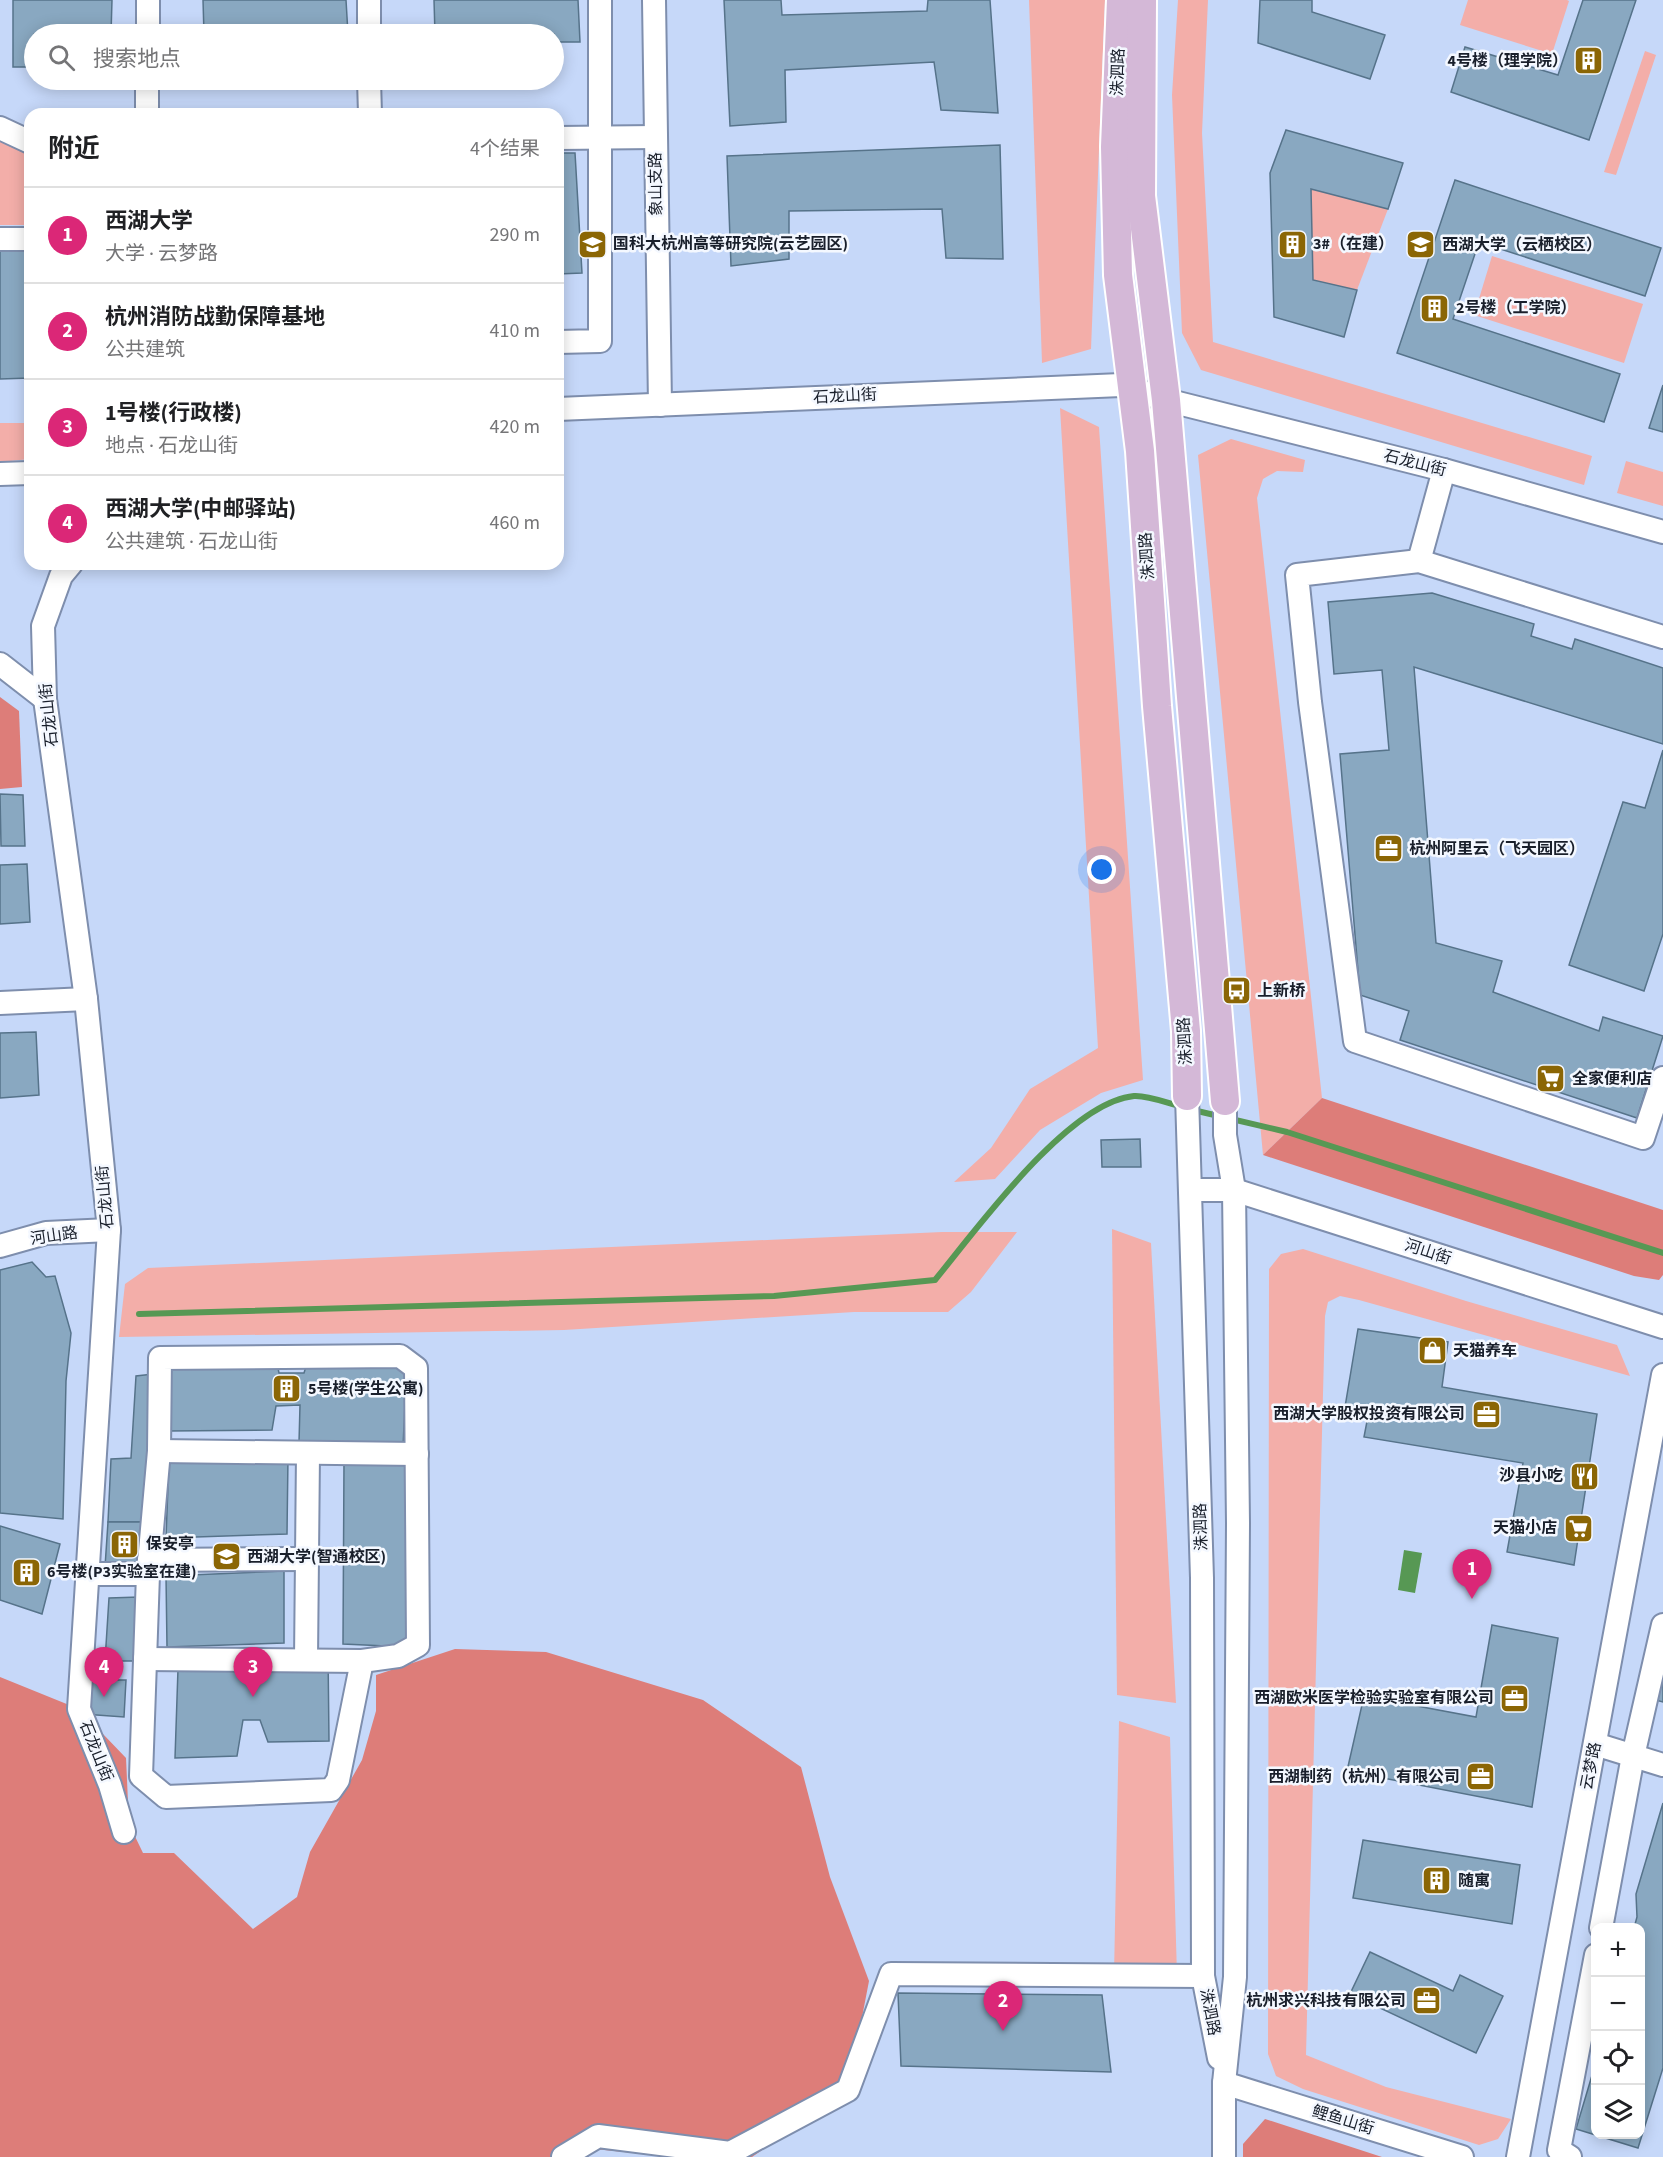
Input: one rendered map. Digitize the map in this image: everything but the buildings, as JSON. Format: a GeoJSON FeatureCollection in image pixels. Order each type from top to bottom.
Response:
{"type":"FeatureCollection","features":[{"type":"Feature","properties":{"kind":"main road","name":"洙泗路"},"geometry":{"type":"LineString","coordinates":[[1121,0],[1115,147],[1118,275],[1140,451],[1157,706],[1186,1031],[1188,1118]]}},
{"type":"Feature","properties":{"kind":"main road","name":"洙泗路"},"geometry":{"type":"LineString","coordinates":[[1142,0],[1141,196],[1166,400],[1225,1101]]}},
{"type":"Feature","properties":{"kind":"street"},"geometry":{"type":"LineString","coordinates":[[148,0],[148,24]]}},
{"type":"Feature","properties":{"kind":"street"},"geometry":{"type":"LineString","coordinates":[[369,0],[369,24]]}},
{"type":"Feature","properties":{"kind":"street"},"geometry":{"type":"LineString","coordinates":[[564,342],[600,341],[602,138],[600,0]]}},
{"type":"Feature","properties":{"kind":"street","name":"象山支路"},"geometry":{"type":"LineString","coordinates":[[654,0],[660,405]]}},
{"type":"Feature","properties":{"kind":"street"},"geometry":{"type":"LineString","coordinates":[[147,90],[147,108]]}},
{"type":"Feature","properties":{"kind":"street"},"geometry":{"type":"LineString","coordinates":[[369,90],[369,108]]}},
{"type":"Feature","properties":{"kind":"street"},"geometry":{"type":"LineString","coordinates":[[0,128],[24,139]]}},
{"type":"Feature","properties":{"kind":"street"},"geometry":{"type":"LineString","coordinates":[[564,138],[656,137]]}},
{"type":"Feature","properties":{"kind":"street"},"geometry":{"type":"LineString","coordinates":[[0,239],[24,239]]}},
{"type":"Feature","properties":{"kind":"street","name":"石龙山街"},"geometry":{"type":"LineString","coordinates":[[564,409],[1121,385],[1166,400],[1444,470],[1663,531]]}},
{"type":"Feature","properties":{"kind":"street"},"geometry":{"type":"LineString","coordinates":[[1419,561],[1444,470]]}},
{"type":"Feature","properties":{"kind":"street"},"geometry":{"type":"LineString","coordinates":[[0,474],[24,473]]}},
{"type":"Feature","properties":{"kind":"street"},"geometry":{"type":"LineString","coordinates":[[1663,637],[1419,561],[1297,575],[1310,702],[1355,1041],[1643,1138],[1663,1078]]}},
{"type":"Feature","properties":{"kind":"street","name":"石龙山街"},"geometry":{"type":"LineString","coordinates":[[66,570],[61,576],[43,626],[45,699],[86,999],[109,1230],[78,1709],[110,1785],[124,1832]]}},
{"type":"Feature","properties":{"kind":"street"},"geometry":{"type":"LineString","coordinates":[[0,664],[45,699]]}},
{"type":"Feature","properties":{"kind":"street"},"geometry":{"type":"LineString","coordinates":[[0,1003],[86,999]]}},
{"type":"Feature","properties":{"kind":"street","name":"洙泗路"},"geometry":{"type":"LineString","coordinates":[[1224,2157],[1224,2083],[1235,1965],[1238,1523],[1234,1190],[1225,1136],[1225,1101]]}},
{"type":"Feature","properties":{"kind":"street","name":"洙泗路"},"geometry":{"type":"LineString","coordinates":[[1188,1118],[1202,1578],[1203,1976],[1224,2083]]}},
{"type":"Feature","properties":{"kind":"street","name":"河山街"},"geometry":{"type":"LineString","coordinates":[[1190,1190],[1234,1190],[1663,1327]]}},
{"type":"Feature","properties":{"kind":"street","name":"河山路"},"geometry":{"type":"LineString","coordinates":[[0,1246],[46,1233],[109,1230]]}},
{"type":"Feature","properties":{"kind":"street"},"geometry":{"type":"LineString","coordinates":[[145,1659],[362,1661],[398,1656],[418,1645],[416,1368],[400,1356],[160,1358],[159,1451],[148,1568],[141,1776],[166,1797],[331,1790],[338,1780],[362,1661]]}},
{"type":"Feature","properties":{"kind":"street","name":"云梦路"},"geometry":{"type":"LineString","coordinates":[[1518,2157],[1663,1375]]}},
{"type":"Feature","properties":{"kind":"street"},"geometry":{"type":"LineString","coordinates":[[159,1451],[417,1454]]}},
{"type":"Feature","properties":{"kind":"street"},"geometry":{"type":"LineString","coordinates":[[306,1660],[308,1453]]}},
{"type":"Feature","properties":{"kind":"street"},"geometry":{"type":"LineString","coordinates":[[87,1574],[307,1558]]}},
{"type":"Feature","properties":{"kind":"street"},"geometry":{"type":"LineString","coordinates":[[1601,1923],[1633,1756],[1663,1625]]}},
{"type":"Feature","properties":{"kind":"street"},"geometry":{"type":"LineString","coordinates":[[1595,1744],[1663,1766]]}},
{"type":"Feature","properties":{"kind":"street"},"geometry":{"type":"LineString","coordinates":[[562,2157],[598,2136],[730,2153],[848,2090],[891,1974],[1203,1976]]}},
{"type":"Feature","properties":{"kind":"street"},"geometry":{"type":"LineString","coordinates":[[1570,2157],[1559,2150],[1592,1977]]}},
{"type":"Feature","properties":{"kind":"street","name":"鲤鱼山街"},"geometry":{"type":"LineString","coordinates":[[1224,2083],[1462,2157]]}},
{"type":"Feature","properties":{"kind":"shaded area"},"geometry":{"type":"Polygon","coordinates":[[[1029,0],[1105,0],[1091,349],[1042,363],[1029,0]]]}},
{"type":"Feature","properties":{"kind":"shaded area"},"geometry":{"type":"Polygon","coordinates":[[[1178,0],[1208,0],[1202,133],[1213,342],[1592,456],[1584,485],[1201,370],[1182,333],[1172,95],[1178,0]]]}},
{"type":"Feature","properties":{"kind":"shaded area"},"geometry":{"type":"Polygon","coordinates":[[[1468,0],[1569,1],[1552,54],[1460,25],[1468,0]]]}},
{"type":"Feature","properties":{"kind":"shaded area"},"geometry":{"type":"Polygon","coordinates":[[[1645,51],[1656,55],[1616,175],[1604,172],[1645,51]]]}},
{"type":"Feature","properties":{"kind":"shaded area"},"geometry":{"type":"Polygon","coordinates":[[[0,138],[24,146],[24,225],[0,225],[0,138]]]}},
{"type":"Feature","properties":{"kind":"shaded area"},"geometry":{"type":"Polygon","coordinates":[[[1311,189],[1388,209],[1357,290],[1313,280],[1311,189]]]}},
{"type":"Feature","properties":{"kind":"shaded area"},"geometry":{"type":"Polygon","coordinates":[[[1492,256],[1643,304],[1624,363],[1474,315],[1492,256]]]}},
{"type":"Feature","properties":{"kind":"shaded area"},"geometry":{"type":"Polygon","coordinates":[[[1060,408],[1099,427],[1143,1080],[1101,1093],[1040,1130],[995,1179],[954,1182],[991,1148],[1030,1089],[1098,1048],[1060,408]]]}},
{"type":"Feature","properties":{"kind":"shaded area"},"geometry":{"type":"Polygon","coordinates":[[[0,423],[24,423],[24,460],[0,462],[0,423]]]}},
{"type":"Feature","properties":{"kind":"shaded area"},"geometry":{"type":"Polygon","coordinates":[[[1231,439],[1305,460],[1303,472],[1277,471],[1263,479],[1257,498],[1322,1098],[1263,1155],[1198,455],[1231,439]]]}},
{"type":"Feature","properties":{"kind":"shaded area"},"geometry":{"type":"Polygon","coordinates":[[[1626,461],[1663,472],[1663,506],[1617,493],[1626,461]]]}},
{"type":"Feature","properties":{"kind":"shaded area"},"geometry":{"type":"Polygon","coordinates":[[[0,697],[19,711],[22,787],[0,789],[0,697]]]}},
{"type":"Feature","properties":{"kind":"shaded area"},"geometry":{"type":"Polygon","coordinates":[[[1322,1098],[1663,1210],[1663,1275],[1659,1280],[1634,1276],[1263,1155],[1322,1098]]]}},
{"type":"Feature","properties":{"kind":"shaded area"},"geometry":{"type":"Polygon","coordinates":[[[1112,1229],[1151,1243],[1176,1703],[1117,1695],[1112,1229]]]}},
{"type":"Feature","properties":{"kind":"shaded area"},"geometry":{"type":"Polygon","coordinates":[[[942,1232],[1017,1232],[971,1292],[948,1312],[854,1312],[564,1330],[119,1337],[125,1284],[148,1268],[942,1232]]]}},
{"type":"Feature","properties":{"kind":"shaded area"},"geometry":{"type":"Polygon","coordinates":[[[1303,1249],[1466,1301],[1617,1345],[1630,1376],[1359,1300],[1340,1296],[1328,1302],[1325,1316],[1306,2055],[1386,2087],[1511,2119],[1498,2139],[1479,2145],[1303,2089],[1276,2076],[1268,2054],[1269,1269],[1281,1254],[1303,1249]]]}},
{"type":"Feature","properties":{"kind":"shaded area"},"geometry":{"type":"Polygon","coordinates":[[[1404,1550],[1422,1553],[1415,1593],[1398,1590],[1404,1550]]]}},
{"type":"Feature","properties":{"kind":"shaded area"},"geometry":{"type":"Polygon","coordinates":[[[455,1649],[546,1652],[703,1700],[801,1767],[830,1877],[869,1981],[848,2090],[752,2157],[673,2157],[575,2147],[561,2157],[0,2157],[0,1677],[79,1709],[126,1758],[129,1824],[143,1853],[174,1853],[253,1929],[297,1897],[310,1852],[362,1760],[376,1711],[376,1675],[455,1649]]]}},
{"type":"Feature","properties":{"kind":"shaded area"},"geometry":{"type":"Polygon","coordinates":[[[1119,1721],[1170,1737],[1177,1975],[1114,1975],[1119,1721]]]}},
{"type":"Feature","properties":{"kind":"shaded area"},"geometry":{"type":"Polygon","coordinates":[[[1265,2119],[1382,2157],[1243,2157],[1243,2144],[1265,2119]]]}},
{"type":"Feature","properties":{"kind":"waterway"},"geometry":{"type":"LineString","coordinates":[[139,1314],[774,1296],[935,1280],[1025,1172],[1081,1120],[1108,1104],[1134,1096],[1152,1098],[1183,1107]]}},
{"type":"Feature","properties":{"kind":"waterway"},"geometry":{"type":"LineString","coordinates":[[1193,1110],[1287,1132],[1663,1253]]}},
{"type":"Feature","properties":{"kind":"place","name":"4号楼（理学院）"},"geometry":{"type":"Point","coordinates":[1589,61]}},
{"type":"Feature","properties":{"kind":"place","name":"国科大杭州高等研究院(云艺园区)"},"geometry":{"type":"Point","coordinates":[592,244]}},
{"type":"Feature","properties":{"kind":"place","name":"3#（在建）"},"geometry":{"type":"Point","coordinates":[1292,244]}},
{"type":"Feature","properties":{"kind":"place","name":"西湖大学（云栖校区）"},"geometry":{"type":"Point","coordinates":[1421,245]}},
{"type":"Feature","properties":{"kind":"place","name":"2号楼（工学院）"},"geometry":{"type":"Point","coordinates":[1435,308]}},
{"type":"Feature","properties":{"kind":"place","name":"杭州阿里云（飞天园区）"},"geometry":{"type":"Point","coordinates":[1388,849]}},
{"type":"Feature","properties":{"kind":"place","name":"上新桥"},"geometry":{"type":"Point","coordinates":[1236,991]}},
{"type":"Feature","properties":{"kind":"place","name":"全家便利店"},"geometry":{"type":"Point","coordinates":[1551,1079]}},
{"type":"Feature","properties":{"kind":"place","name":"天猫养车"},"geometry":{"type":"Point","coordinates":[1432,1351]}},
{"type":"Feature","properties":{"kind":"place","name":"5号楼(学生公寓)"},"geometry":{"type":"Point","coordinates":[287,1389]}},
{"type":"Feature","properties":{"kind":"place","name":"西湖大学股权投资有限公司"},"geometry":{"type":"Point","coordinates":[1486,1414]}},
{"type":"Feature","properties":{"kind":"place","name":"沙县小吃"},"geometry":{"type":"Point","coordinates":[1584,1476]}},
{"type":"Feature","properties":{"kind":"place","name":"天猫小店"},"geometry":{"type":"Point","coordinates":[1578,1528]}},
{"type":"Feature","properties":{"kind":"place","name":"保安亭"},"geometry":{"type":"Point","coordinates":[125,1544]}},
{"type":"Feature","properties":{"kind":"place","name":"西湖大学(智通校区)"},"geometry":{"type":"Point","coordinates":[226,1557]}},
{"type":"Feature","properties":{"kind":"place","name":"6号楼(P3实验室在建)"},"geometry":{"type":"Point","coordinates":[26,1572]}},
{"type":"Feature","properties":{"kind":"place","name":"西湖大学"},"geometry":{"type":"Point","coordinates":[1472,1599]}},
{"type":"Feature","properties":{"kind":"place","name":"西湖大学(中邮驿站)"},"geometry":{"type":"Point","coordinates":[104,1697]}},
{"type":"Feature","properties":{"kind":"place","name":"1号楼(行政楼)"},"geometry":{"type":"Point","coordinates":[253,1697]}},
{"type":"Feature","properties":{"kind":"place","name":"西湖欧米医学检验实验室有限公司"},"geometry":{"type":"Point","coordinates":[1515,1698]}},
{"type":"Feature","properties":{"kind":"place","name":"西湖制药（杭州）有限公司"},"geometry":{"type":"Point","coordinates":[1481,1777]}},
{"type":"Feature","properties":{"kind":"place","name":"随寓"},"geometry":{"type":"Point","coordinates":[1437,1881]}},
{"type":"Feature","properties":{"kind":"place","name":"杭州求兴科技有限公司"},"geometry":{"type":"Point","coordinates":[1427,2001]}},
{"type":"Feature","properties":{"kind":"place","name":"杭州消防战勤保障基地"},"geometry":{"type":"Point","coordinates":[1003,2031]}}]}
